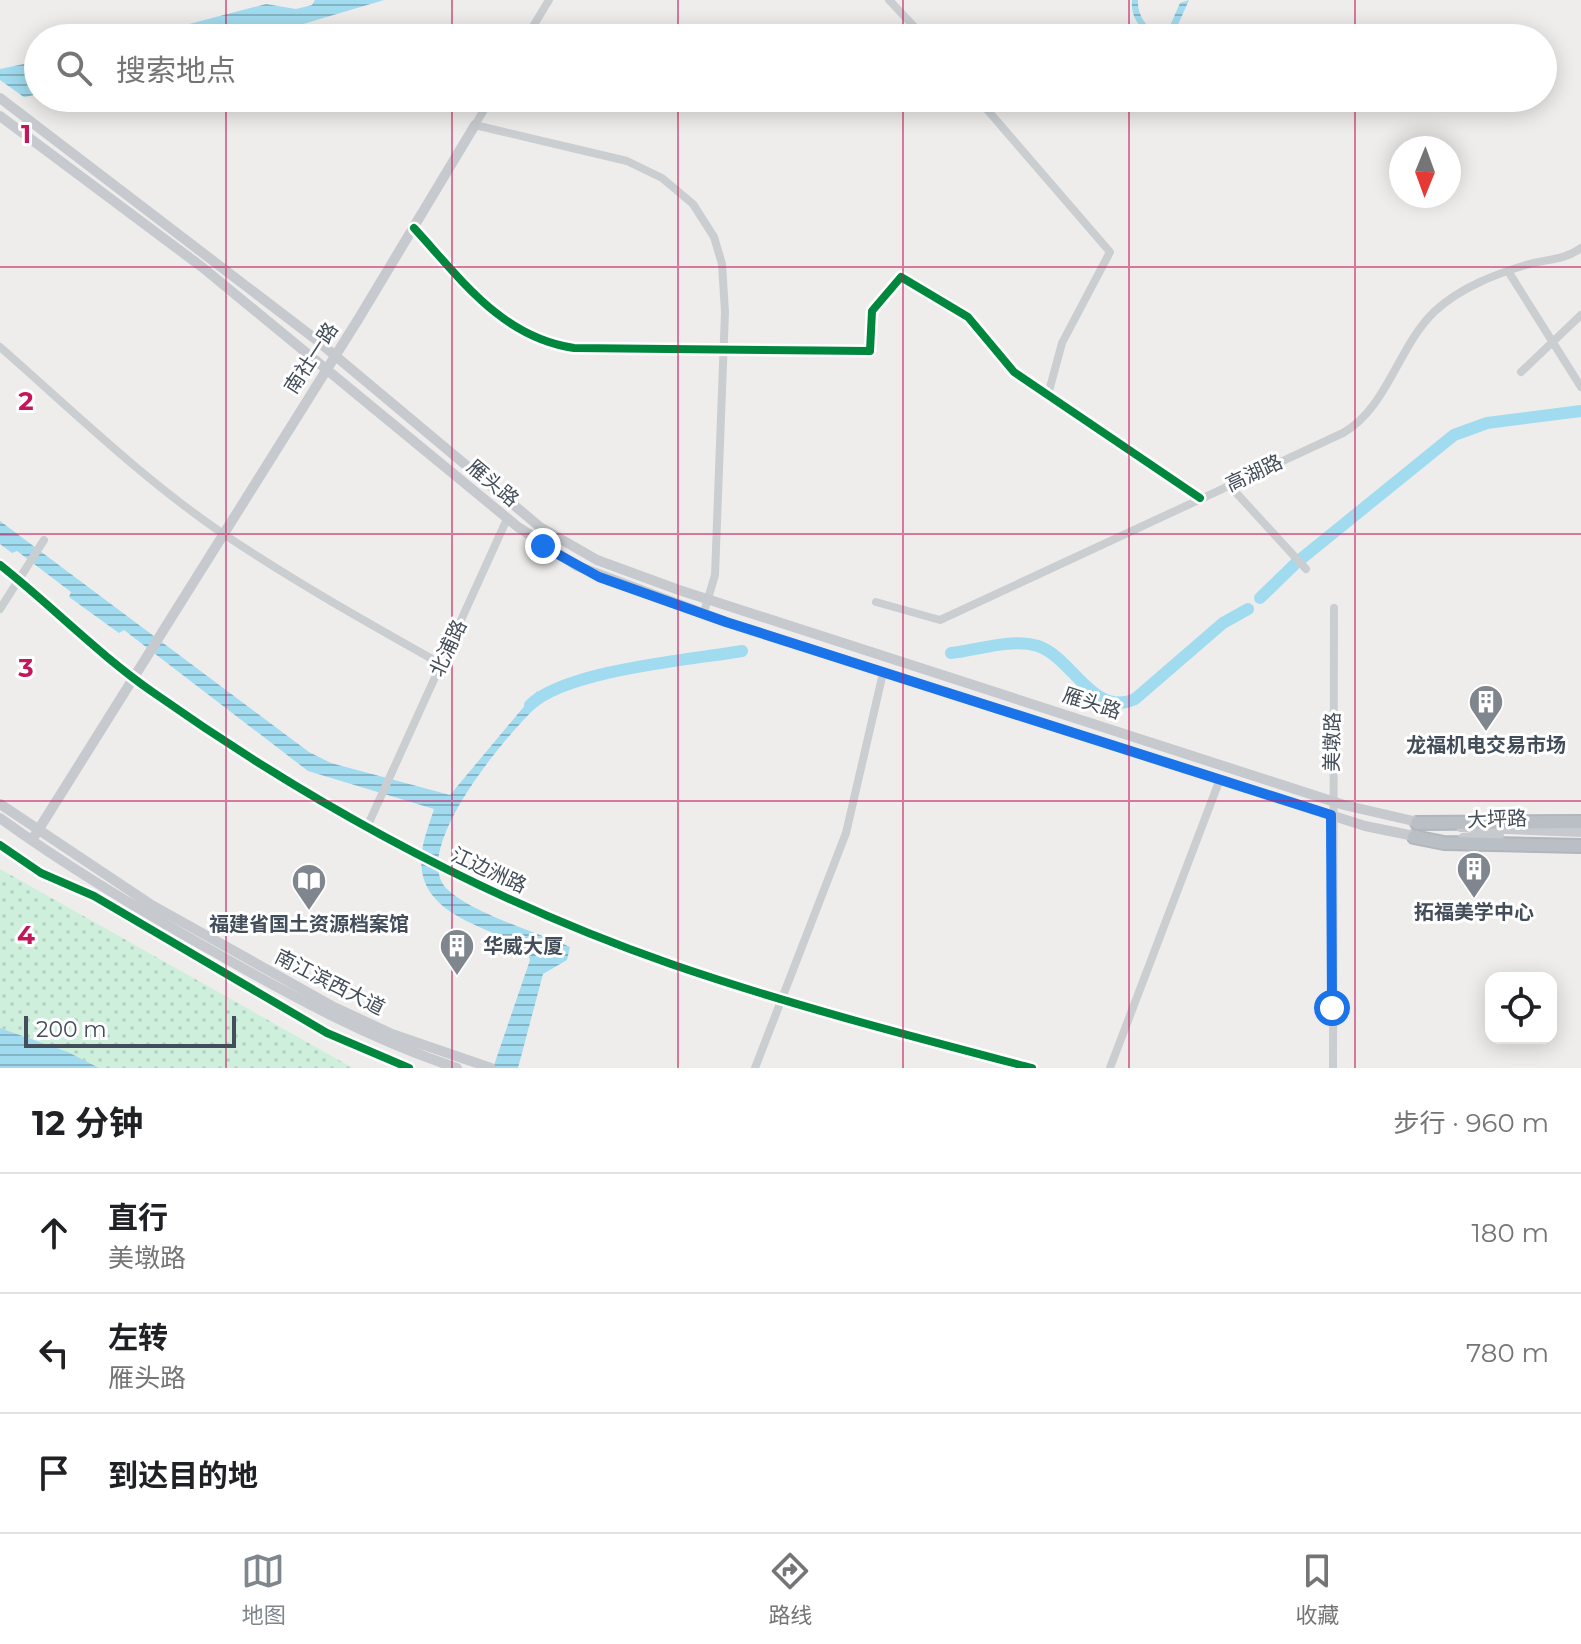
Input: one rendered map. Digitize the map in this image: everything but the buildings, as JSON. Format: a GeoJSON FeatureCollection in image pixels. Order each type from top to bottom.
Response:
{"type":"FeatureCollection","features":[{"type":"Feature","properties":{"kind":"highway"},"geometry":{"type":"LineString","coordinates":[[1417,823],[1581,822]]}},
{"type":"Feature","properties":{"kind":"highway"},"geometry":{"type":"LineString","coordinates":[[1414,837],[1444,843],[1581,846]]}},
{"type":"Feature","properties":{"kind":"main road","name":"雁头路"},"geometry":{"type":"LineString","coordinates":[[5,102],[334,355],[551,534],[609,565],[1332,801],[1417,823]]}},
{"type":"Feature","properties":{"kind":"main road","name":"雁头路"},"geometry":{"type":"LineString","coordinates":[[0,116],[202,267],[507,519],[543,546],[599,577],[883,673],[1331,815],[1414,837]]}},
{"type":"Feature","properties":{"kind":"main road","name":"南社一路"},"geometry":{"type":"LineString","coordinates":[[133,678],[475,125]]}},
{"type":"Feature","properties":{"kind":"main road"},"geometry":{"type":"LineString","coordinates":[[35,836],[133,678]]}},
{"type":"Feature","properties":{"kind":"main road","name":"南江滨西大道"},"geometry":{"type":"LineString","coordinates":[[0,804],[35,836],[109,892],[314,1009],[373,1038],[457,1068]]}},
{"type":"Feature","properties":{"kind":"main road","name":"南江滨西大道"},"geometry":{"type":"LineString","coordinates":[[0,818],[334,1007],[414,1042],[491,1068]]}},
{"type":"Feature","properties":{"kind":"main road","name":"大坪路"},"geometry":{"type":"LineString","coordinates":[[1417,823],[1506,832],[1581,834]]}},
{"type":"Feature","properties":{"kind":"main road","name":"大坪路"},"geometry":{"type":"LineString","coordinates":[[1414,837],[1581,834]]}},
{"type":"Feature","properties":{"kind":"street"},"geometry":{"type":"LineString","coordinates":[[534,24],[549,0]]}},
{"type":"Feature","properties":{"kind":"street"},"geometry":{"type":"LineString","coordinates":[[889,0],[912,24]]}},
{"type":"Feature","properties":{"kind":"street","name":"南社一路"},"geometry":{"type":"LineString","coordinates":[[475,125],[483,112]]}},
{"type":"Feature","properties":{"kind":"street"},"geometry":{"type":"LineString","coordinates":[[989,112],[1110,252],[1062,343],[1048,395]]}},
{"type":"Feature","properties":{"kind":"street"},"geometry":{"type":"LineString","coordinates":[[475,125],[627,161],[676,188],[703,218],[717,246],[725,291],[725,350],[715,575],[704,612]]}},
{"type":"Feature","properties":{"kind":"street"},"geometry":{"type":"LineString","coordinates":[[414,228],[486,307],[540,339],[580,349],[870,351],[872,311],[901,277],[968,317],[1007,366],[1200,498]]}},
{"type":"Feature","properties":{"kind":"street","name":"高湖路"},"geometry":{"type":"LineString","coordinates":[[876,602],[940,620],[1353,426],[1376,401],[1405,349],[1430,317],[1461,291],[1508,271],[1563,258],[1581,248]]}},
{"type":"Feature","properties":{"kind":"street"},"geometry":{"type":"LineString","coordinates":[[1508,271],[1581,387]]}},
{"type":"Feature","properties":{"kind":"street"},"geometry":{"type":"LineString","coordinates":[[1521,372],[1581,315]]}},
{"type":"Feature","properties":{"kind":"street"},"geometry":{"type":"LineString","coordinates":[[0,347],[109,442],[223,534],[331,602],[441,664]]}},
{"type":"Feature","properties":{"kind":"street"},"geometry":{"type":"LineString","coordinates":[[1229,485],[1306,569]]}},
{"type":"Feature","properties":{"kind":"street","name":"北浦路"},"geometry":{"type":"LineString","coordinates":[[367,827],[507,519]]}},
{"type":"Feature","properties":{"kind":"street"},"geometry":{"type":"LineString","coordinates":[[0,609],[44,540]]}},
{"type":"Feature","properties":{"kind":"street","name":"江边洲路"},"geometry":{"type":"LineString","coordinates":[[0,565],[133,678],[301,790],[494,891],[594,934],[781,1000],[1032,1068]]}},
{"type":"Feature","properties":{"kind":"street","name":"美墩路"},"geometry":{"type":"LineString","coordinates":[[1333,1068],[1331,815],[1334,608]]}},
{"type":"Feature","properties":{"kind":"street"},"geometry":{"type":"LineString","coordinates":[[755,1068],[846,833],[883,673]]}},
{"type":"Feature","properties":{"kind":"street"},"geometry":{"type":"LineString","coordinates":[[1110,1068],[1220,779]]}},
{"type":"Feature","properties":{"kind":"street"},"geometry":{"type":"LineString","coordinates":[[0,845],[41,873],[94,896],[327,1033],[409,1068]]}},
{"type":"Feature","properties":{"kind":"green space"},"geometry":{"type":"Polygon","coordinates":[[[0,869],[353,1068],[99,1068],[68,1052],[0,1028],[0,869]]]}},
{"type":"Feature","properties":{"kind":"water"},"geometry":{"type":"Polygon","coordinates":[[[315,0],[384,0],[303,24],[190,24],[266,4],[296,9],[312,5],[315,0]]]}},
{"type":"Feature","properties":{"kind":"water"},"geometry":{"type":"Polygon","coordinates":[[[1132,0],[1138,0],[1147,24],[1139,24],[1132,9],[1132,0]]]}},
{"type":"Feature","properties":{"kind":"water"},"geometry":{"type":"Polygon","coordinates":[[[1189,0],[1178,24],[1171,24],[1180,3],[1189,0]]]}},
{"type":"Feature","properties":{"kind":"water"},"geometry":{"type":"Polygon","coordinates":[[[24,64],[24,97],[0,103],[0,69],[24,64]]]}},
{"type":"Feature","properties":{"kind":"water"},"geometry":{"type":"Polygon","coordinates":[[[0,521],[309,752],[331,763],[450,795],[537,691],[544,700],[489,761],[452,819],[441,847],[438,871],[447,889],[471,906],[570,947],[567,960],[543,974],[518,1068],[493,1068],[530,960],[527,950],[456,915],[429,890],[422,873],[422,851],[434,809],[308,771],[124,630],[119,633],[69,597],[71,592],[17,551],[12,553],[0,544],[0,521]]]}},
{"type":"Feature","properties":{"kind":"water"},"geometry":{"type":"Polygon","coordinates":[[[0,1028],[68,1052],[99,1068],[0,1068],[0,1028]]]}},
{"type":"Feature","properties":{"kind":"pier"},"geometry":{"type":"Polygon","coordinates":[[[0,80],[24,97],[24,101],[0,107],[0,80]]]}},
{"type":"Feature","properties":{"kind":"waterway"},"geometry":{"type":"LineString","coordinates":[[1260,598],[1296,563],[1454,435],[1487,423],[1581,411]]}},
{"type":"Feature","properties":{"kind":"waterway"},"geometry":{"type":"LineString","coordinates":[[951,653],[1006,644],[1038,646],[1062,662],[1095,694],[1120,703],[1135,699],[1223,623],[1248,609]]}},
{"type":"Feature","properties":{"kind":"waterway"},"geometry":{"type":"LineString","coordinates":[[530,705],[548,693],[599,675],[742,651]]}},
{"type":"Feature","properties":{"kind":"cycle path"},"geometry":{"type":"LineString","coordinates":[[414,228],[466,285],[504,319],[548,342],[574,348],[870,351],[872,311],[901,277],[968,317],[1014,372],[1200,498]]}},
{"type":"Feature","properties":{"kind":"cycle path"},"geometry":{"type":"LineString","coordinates":[[0,565],[134,678],[214,734],[339,811],[468,880],[602,939],[671,964],[805,1006],[1032,1068]]}},
{"type":"Feature","properties":{"kind":"cycle path"},"geometry":{"type":"LineString","coordinates":[[0,845],[41,873],[94,896],[327,1033],[409,1068]]}},
{"type":"Feature","properties":{"kind":"place","name":"龙福机电交易市场"},"geometry":{"type":"Point","coordinates":[1486,733]}},
{"type":"Feature","properties":{"kind":"place","name":"拓福美学中心"},"geometry":{"type":"Point","coordinates":[1474,900]}},
{"type":"Feature","properties":{"kind":"place","name":"福建省国土资源档案馆"},"geometry":{"type":"Point","coordinates":[309,912]}},
{"type":"Feature","properties":{"kind":"place","name":"华威大厦"},"geometry":{"type":"Point","coordinates":[457,977]}},
{"type":"Feature","properties":{"kind":"route"},"geometry":{"type":"LineString","coordinates":[[543,546],[599,577],[726,622],[1331,815],[1332,1008]]}}]}
